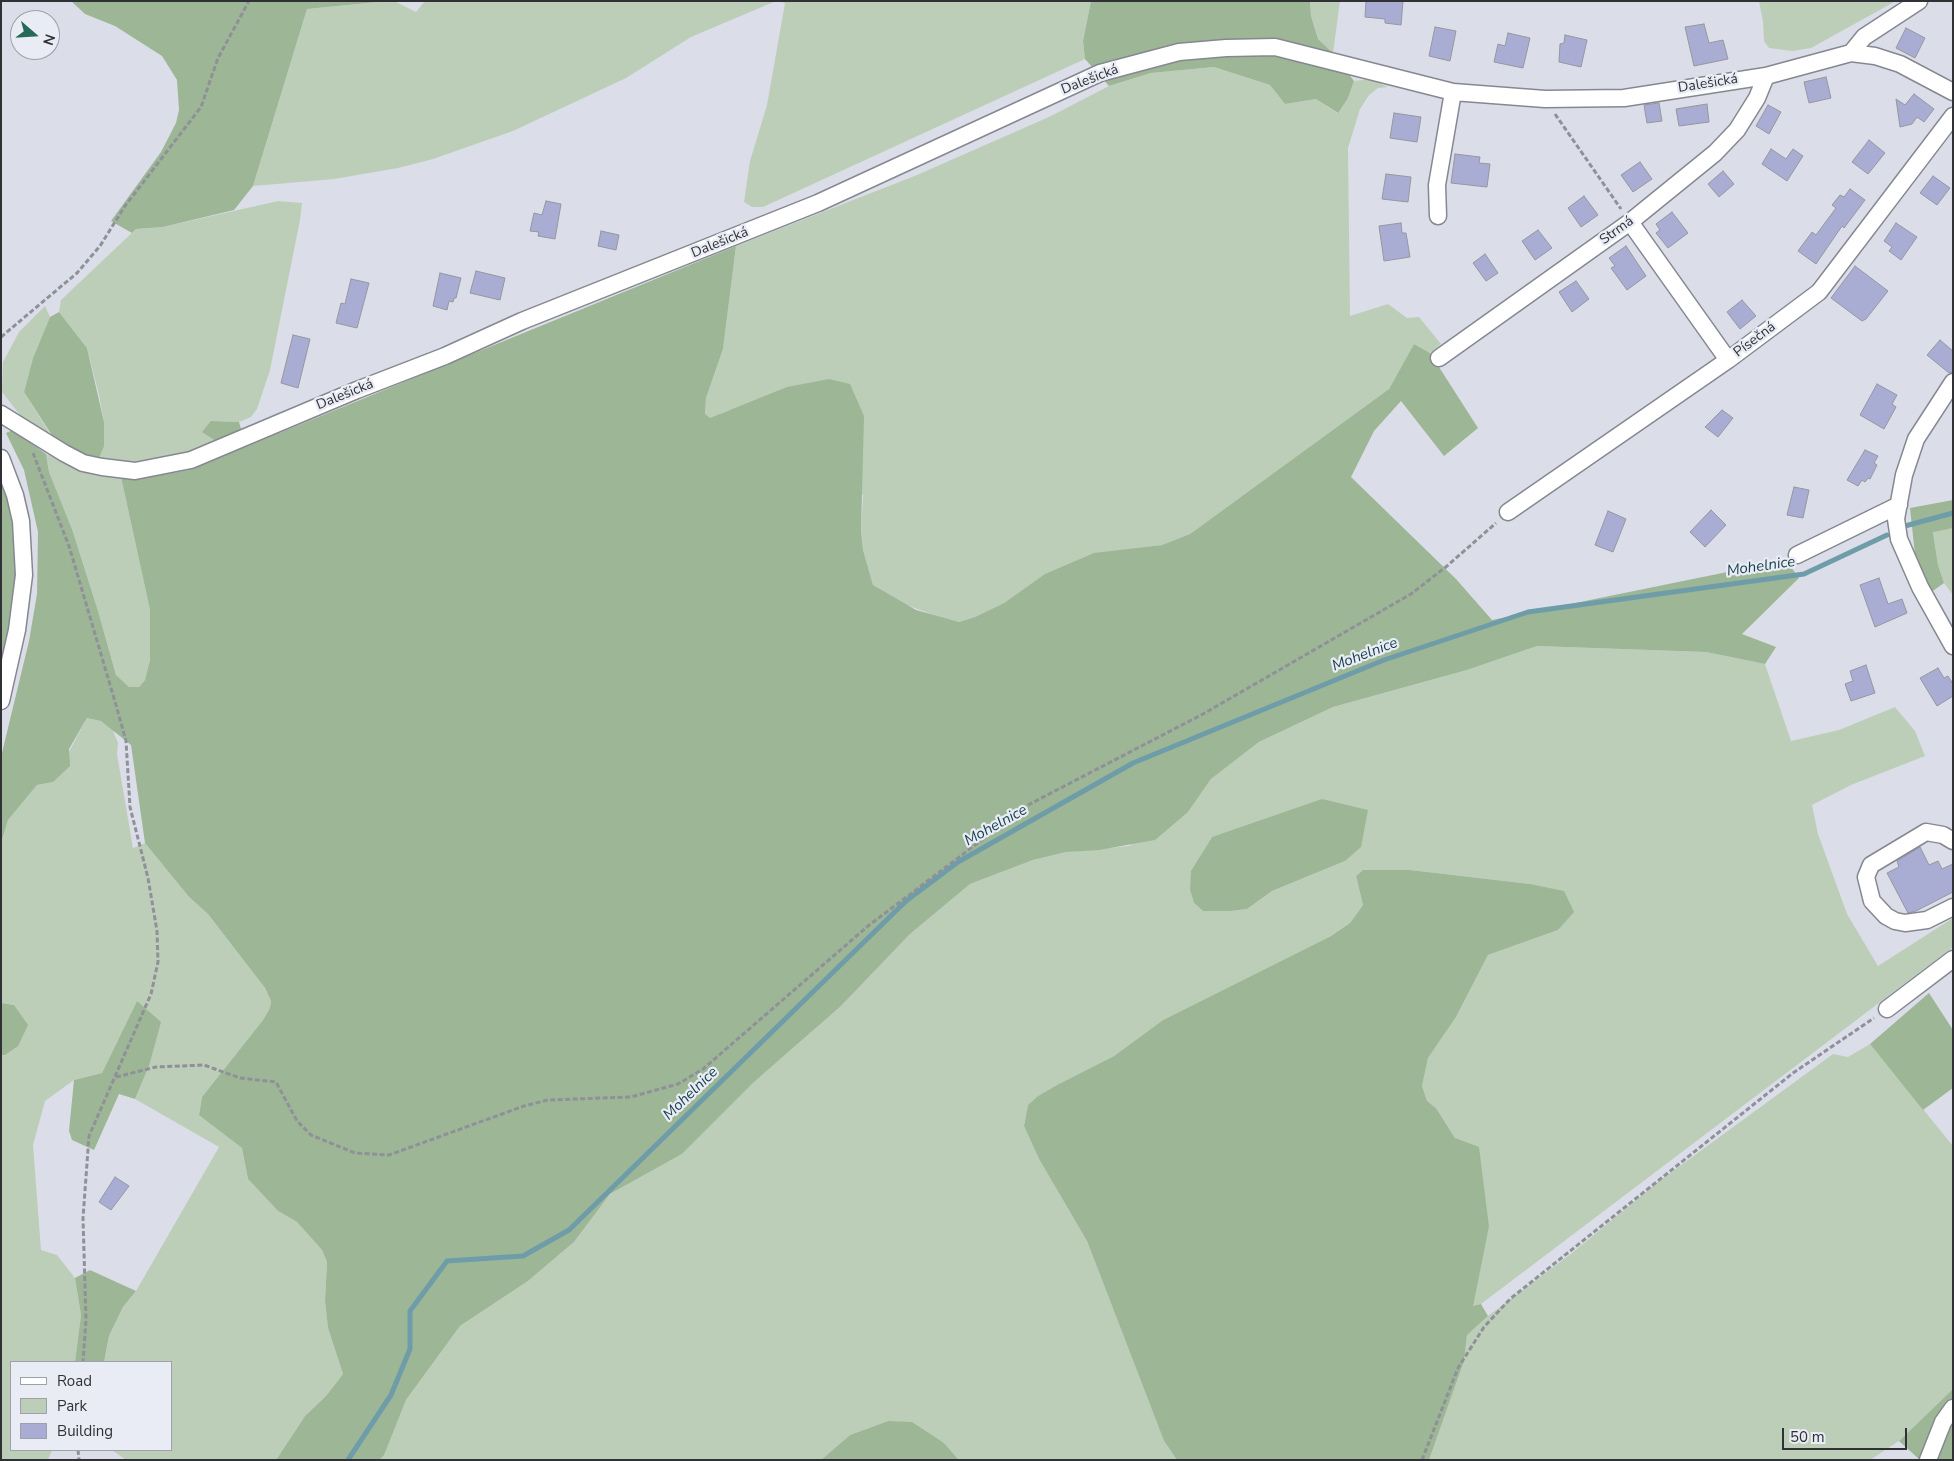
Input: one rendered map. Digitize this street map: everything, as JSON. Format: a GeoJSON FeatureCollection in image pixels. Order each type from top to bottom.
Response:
{"type":"FeatureCollection","features":[{"type":"Feature","properties":{"kind":"street"},"geometry":{"type":"LineString","coordinates":[[1851,53],[1864,38],[1919,1]]}},
{"type":"Feature","properties":{"kind":"street","name":"Dalešická"},"geometry":{"type":"LineString","coordinates":[[1,414],[64,453],[83,462],[102,467],[135,471],[192,460],[357,390],[445,356],[522,321],[818,203],[1100,73],[1179,52],[1226,48],[1274,48],[1452,92],[1545,99],[1624,98],[1766,76],[1851,53],[1875,56],[1900,64],[1953,92]]}},
{"type":"Feature","properties":{"kind":"street","name":"Strmá"},"geometry":{"type":"LineString","coordinates":[[1439,358],[1630,222],[1703,164],[1737,130],[1757,98],[1766,76]]}},
{"type":"Feature","properties":{"kind":"street"},"geometry":{"type":"LineString","coordinates":[[1438,216],[1437,185],[1452,92]]}},
{"type":"Feature","properties":{"kind":"street","name":"Písečná"},"geometry":{"type":"LineString","coordinates":[[1508,512],[1728,360],[1819,292],[1953,116]]}},
{"type":"Feature","properties":{"kind":"street"},"geometry":{"type":"LineString","coordinates":[[1630,222],[1728,360]]}},
{"type":"Feature","properties":{"kind":"street"},"geometry":{"type":"LineString","coordinates":[[1953,382],[1916,439],[1904,475],[1896,519],[1899,539],[1920,587],[1953,646]]}},
{"type":"Feature","properties":{"kind":"street"},"geometry":{"type":"LineString","coordinates":[[1,458],[15,495],[21,521],[24,575],[17,630],[1,700]]}},
{"type":"Feature","properties":{"kind":"street"},"geometry":{"type":"LineString","coordinates":[[1797,555],[1899,505]]}},
{"type":"Feature","properties":{"kind":"street"},"geometry":{"type":"LineString","coordinates":[[1953,841],[1943,836],[1926,832],[1871,865],[1866,877],[1872,901],[1886,916],[1895,920],[1905,923],[1927,920],[1953,907]]}},
{"type":"Feature","properties":{"kind":"street"},"geometry":{"type":"LineString","coordinates":[[1887,1009],[1953,959]]}},
{"type":"Feature","properties":{"kind":"street"},"geometry":{"type":"LineString","coordinates":[[1928,1460],[1943,1422],[1953,1408]]}},
{"type":"Feature","properties":{"kind":"path"},"geometry":{"type":"LineString","coordinates":[[1,337],[77,273],[100,246],[125,206],[201,107],[218,58],[249,1]]}},
{"type":"Feature","properties":{"kind":"path"},"geometry":{"type":"LineString","coordinates":[[1545,99],[1630,222]]}},
{"type":"Feature","properties":{"kind":"path"},"geometry":{"type":"LineString","coordinates":[[32,450],[69,546],[126,741],[130,807],[148,878],[157,931],[158,962],[151,994],[89,1136],[83,1218],[86,1320],[82,1361]]}},
{"type":"Feature","properties":{"kind":"path"},"geometry":{"type":"LineString","coordinates":[[116,1077],[156,1067],[204,1065],[240,1078],[276,1082],[297,1120],[312,1136],[355,1153],[389,1155],[540,1102],[631,1097],[678,1084],[703,1069],[868,926],[1028,805],[1203,714],[1411,594],[1447,566],[1508,512]]}},
{"type":"Feature","properties":{"kind":"path"},"geometry":{"type":"LineString","coordinates":[[1422,1460],[1458,1368],[1484,1326],[1510,1299],[1793,1073],[1887,1009]]}},
{"type":"Feature","properties":{"kind":"green space"},"geometry":{"type":"Polygon","coordinates":[[[71,1],[388,1],[307,9],[253,186],[234,210],[163,227],[136,229],[132,233],[111,221],[161,152],[176,123],[179,110],[177,80],[162,56],[115,26],[85,14],[71,1]]]}},
{"type":"Feature","properties":{"kind":"green space"},"geometry":{"type":"Polygon","coordinates":[[[394,1],[416,12],[425,1],[776,1],[691,37],[626,78],[513,131],[433,159],[398,168],[334,179],[253,186],[307,9],[394,1]]]}},
{"type":"Feature","properties":{"kind":"green space"},"geometry":{"type":"Polygon","coordinates":[[[778,1],[1091,1],[1083,41],[1085,59],[763,207],[752,207],[744,202],[750,161],[767,105],[785,3],[778,1]]]}},
{"type":"Feature","properties":{"kind":"green space"},"geometry":{"type":"Polygon","coordinates":[[[1091,1],[1310,1],[1311,16],[1318,39],[1333,53],[1354,81],[1348,98],[1338,113],[1316,99],[1285,104],[1270,85],[1214,67],[1151,73],[1109,86],[1085,59],[1083,41],[1091,1]]]}},
{"type":"Feature","properties":{"kind":"green space"},"geometry":{"type":"Polygon","coordinates":[[[1310,1],[1340,1],[1333,53],[1318,39],[1311,16],[1310,1]]]}},
{"type":"Feature","properties":{"kind":"green space"},"geometry":{"type":"Polygon","coordinates":[[[1759,1],[1896,1],[1811,48],[1792,51],[1769,48],[1764,41],[1759,1]]]}},
{"type":"Feature","properties":{"kind":"green space"},"geometry":{"type":"Polygon","coordinates":[[[1214,67],[1270,85],[1285,104],[1316,99],[1337,113],[1348,98],[1354,81],[1369,79],[1388,87],[1378,88],[1369,95],[1360,109],[1348,148],[1350,316],[1388,304],[1407,318],[1419,317],[1441,344],[1430,353],[1414,344],[1389,389],[1190,534],[1162,545],[1094,554],[1046,574],[1004,603],[975,617],[959,622],[901,603],[873,585],[863,550],[861,531],[863,495],[729,410],[710,419],[705,414],[706,398],[723,349],[736,246],[917,175],[1051,116],[1109,86],[1151,73],[1214,67]]]}},
{"type":"Feature","properties":{"kind":"green space"},"geometry":{"type":"Polygon","coordinates":[[[278,201],[302,203],[270,370],[257,409],[251,417],[239,422],[211,421],[216,441],[194,454],[148,465],[98,460],[104,422],[99,395],[87,348],[59,312],[61,300],[136,229],[163,227],[278,201]]]}},
{"type":"Feature","properties":{"kind":"green space"},"geometry":{"type":"Polygon","coordinates":[[[736,246],[723,349],[706,398],[705,414],[710,418],[787,387],[829,379],[850,384],[864,416],[861,531],[863,550],[873,585],[916,610],[959,622],[975,617],[1004,603],[1045,574],[1094,553],[1162,545],[1190,534],[1389,389],[1414,344],[1430,353],[1478,428],[1444,456],[1401,401],[1374,431],[1351,477],[1456,579],[1492,620],[1786,560],[1799,578],[1742,634],[1776,647],[1765,664],[1706,652],[1537,646],[1467,670],[1333,707],[1259,742],[1211,779],[1188,812],[1155,840],[1099,850],[1066,852],[1033,860],[970,884],[910,934],[841,1006],[754,1082],[682,1154],[610,1194],[574,1242],[528,1281],[460,1326],[406,1400],[384,1455],[379,1460],[276,1460],[305,1416],[326,1396],[343,1374],[328,1328],[325,1301],[327,1262],[322,1250],[297,1222],[278,1211],[248,1179],[242,1148],[199,1115],[202,1097],[263,1020],[270,1008],[271,1001],[265,988],[208,914],[189,897],[145,843],[131,745],[101,721],[87,718],[69,749],[70,766],[53,782],[37,785],[8,820],[1,843],[1,757],[29,641],[37,594],[38,532],[24,470],[6,433],[13,430],[46,454],[49,472],[72,529],[116,675],[129,687],[139,687],[145,680],[150,660],[150,610],[121,477],[139,479],[189,470],[736,246]]]}},
{"type":"Feature","properties":{"kind":"green space"},"geometry":{"type":"Polygon","coordinates":[[[45,306],[50,317],[33,358],[24,392],[49,432],[42,432],[20,415],[2,392],[3,362],[19,332],[45,306]]]}},
{"type":"Feature","properties":{"kind":"green space"},"geometry":{"type":"Polygon","coordinates":[[[59,312],[87,348],[104,422],[104,446],[98,460],[73,452],[55,440],[24,392],[33,358],[50,317],[59,312]]]}},
{"type":"Feature","properties":{"kind":"green space"},"geometry":{"type":"Polygon","coordinates":[[[211,421],[239,422],[242,432],[216,441],[202,432],[211,421]]]}},
{"type":"Feature","properties":{"kind":"green space"},"geometry":{"type":"Polygon","coordinates":[[[46,454],[90,471],[121,477],[150,610],[150,660],[145,680],[139,687],[129,687],[116,675],[72,529],[49,472],[46,454]]]}},
{"type":"Feature","properties":{"kind":"green space"},"geometry":{"type":"Polygon","coordinates":[[[1,485],[6,494],[15,538],[17,593],[1,669],[1,485]]]}},
{"type":"Feature","properties":{"kind":"green space"},"geometry":{"type":"Polygon","coordinates":[[[1953,500],[1953,528],[1933,532],[1938,565],[1944,583],[1930,593],[1916,564],[1910,508],[1953,500]]]}},
{"type":"Feature","properties":{"kind":"green space"},"geometry":{"type":"Polygon","coordinates":[[[1953,528],[1953,595],[1944,583],[1938,565],[1933,531],[1953,528]]]}},
{"type":"Feature","properties":{"kind":"green space"},"geometry":{"type":"Polygon","coordinates":[[[1537,646],[1706,652],[1765,664],[1791,741],[1839,730],[1895,707],[1915,731],[1925,756],[1851,785],[1812,805],[1818,834],[1847,914],[1878,966],[1953,918],[1953,947],[1481,1304],[1472,1307],[1489,1227],[1455,1138],[1436,1108],[1427,1101],[1422,1086],[1428,1058],[1456,1017],[1488,955],[1558,930],[1530,884],[1410,870],[1363,870],[1356,876],[1363,905],[1350,923],[1331,936],[1163,1020],[1114,1056],[1057,1085],[1038,1096],[1028,1105],[1024,1126],[1039,1159],[1087,1241],[1164,1441],[1177,1460],[959,1460],[944,1443],[888,1421],[850,1435],[821,1460],[379,1460],[384,1454],[406,1400],[460,1326],[528,1281],[574,1242],[610,1194],[682,1154],[754,1082],[841,1006],[910,934],[970,884],[1033,860],[1066,852],[1129,846],[1188,812],[1211,779],[1259,742],[1333,707],[1467,670],[1537,646]],[[1250,825],[1212,837],[1201,855],[1190,890],[1194,903],[1203,911],[1247,909],[1272,891],[1345,861],[1250,825]]]}},
{"type":"Feature","properties":{"kind":"green space"},"geometry":{"type":"Polygon","coordinates":[[[87,718],[101,721],[112,728],[118,743],[117,754],[133,848],[145,843],[189,897],[208,914],[265,988],[271,1001],[270,1008],[263,1020],[202,1097],[199,1114],[242,1148],[248,1179],[278,1211],[297,1222],[322,1250],[327,1262],[325,1301],[328,1328],[343,1374],[326,1396],[305,1416],[276,1460],[126,1460],[113,1451],[172,1451],[172,1361],[104,1361],[109,1336],[123,1307],[136,1291],[219,1147],[135,1099],[149,1066],[137,1001],[102,1073],[74,1080],[45,1101],[33,1145],[41,1250],[57,1255],[75,1278],[81,1315],[75,1361],[10,1361],[10,1451],[52,1451],[48,1460],[1,1460],[1,1055],[5,1055],[14,1005],[1,1003],[1,843],[8,820],[37,785],[53,782],[87,718]]]}},
{"type":"Feature","properties":{"kind":"green space"},"geometry":{"type":"Polygon","coordinates":[[[1322,799],[1368,810],[1361,847],[1345,861],[1272,891],[1247,909],[1203,911],[1194,903],[1190,890],[1191,871],[1212,837],[1322,799]]]}},
{"type":"Feature","properties":{"kind":"green space"},"geometry":{"type":"Polygon","coordinates":[[[1363,870],[1410,870],[1530,884],[1564,891],[1574,912],[1558,930],[1488,955],[1456,1017],[1428,1058],[1422,1086],[1427,1101],[1436,1108],[1455,1138],[1479,1147],[1489,1227],[1473,1306],[1481,1304],[1488,1316],[1467,1335],[1464,1361],[1429,1460],[1177,1460],[1164,1441],[1087,1241],[1039,1159],[1024,1126],[1028,1105],[1038,1096],[1057,1085],[1114,1056],[1163,1020],[1331,936],[1350,923],[1363,905],[1356,876],[1363,870]]]}},
{"type":"Feature","properties":{"kind":"green space"},"geometry":{"type":"Polygon","coordinates":[[[1929,993],[1953,1030],[1953,1088],[1923,1110],[1870,1044],[1929,993]]]}},
{"type":"Feature","properties":{"kind":"green space"},"geometry":{"type":"Polygon","coordinates":[[[137,1001],[161,1022],[149,1066],[135,1099],[119,1094],[94,1150],[72,1140],[69,1131],[74,1080],[102,1073],[137,1001]]]}},
{"type":"Feature","properties":{"kind":"green space"},"geometry":{"type":"Polygon","coordinates":[[[1,1003],[14,1005],[28,1025],[18,1046],[5,1055],[1,1055],[1,1003]]]}},
{"type":"Feature","properties":{"kind":"green space"},"geometry":{"type":"Polygon","coordinates":[[[1870,1044],[1953,1146],[1953,1389],[1899,1441],[1870,1460],[1429,1460],[1464,1361],[1467,1335],[1488,1316],[1572,1253],[1658,1182],[1833,1054],[1848,1057],[1870,1044]]]}},
{"type":"Feature","properties":{"kind":"green space"},"geometry":{"type":"Polygon","coordinates":[[[90,1270],[136,1291],[123,1307],[109,1336],[104,1361],[75,1361],[81,1315],[75,1278],[90,1270]]]}},
{"type":"Feature","properties":{"kind":"green space"},"geometry":{"type":"Polygon","coordinates":[[[1953,1389],[1953,1460],[1920,1460],[1899,1441],[1953,1389]]]}},
{"type":"Feature","properties":{"kind":"green space"},"geometry":{"type":"Polygon","coordinates":[[[888,1421],[912,1422],[944,1443],[959,1460],[821,1460],[850,1435],[888,1421]]]}},
{"type":"Feature","properties":{"kind":"building"},"geometry":{"type":"Polygon","coordinates":[[[1366,1],[1403,1],[1401,25],[1385,23],[1385,19],[1365,17],[1366,1]]]}},
{"type":"Feature","properties":{"kind":"building"},"geometry":{"type":"Polygon","coordinates":[[[1704,24],[1709,43],[1723,40],[1728,59],[1694,66],[1685,27],[1704,24]]]}},
{"type":"Feature","properties":{"kind":"building"},"geometry":{"type":"Polygon","coordinates":[[[1435,27],[1456,31],[1450,61],[1429,56],[1435,27]]]}},
{"type":"Feature","properties":{"kind":"building"},"geometry":{"type":"Polygon","coordinates":[[[1906,28],[1925,38],[1915,58],[1896,48],[1906,28]]]}},
{"type":"Feature","properties":{"kind":"building"},"geometry":{"type":"Polygon","coordinates":[[[1508,33],[1530,38],[1523,68],[1494,62],[1498,44],[1505,46],[1508,33]]]}},
{"type":"Feature","properties":{"kind":"building"},"geometry":{"type":"Polygon","coordinates":[[[1565,35],[1587,40],[1581,67],[1559,62],[1560,44],[1564,43],[1565,35]]]}},
{"type":"Feature","properties":{"kind":"building"},"geometry":{"type":"Polygon","coordinates":[[[1826,77],[1831,98],[1809,103],[1804,82],[1826,77]]]}},
{"type":"Feature","properties":{"kind":"building"},"geometry":{"type":"Polygon","coordinates":[[[1914,94],[1934,109],[1924,122],[1917,117],[1912,124],[1900,127],[1896,99],[1905,105],[1914,94]]]}},
{"type":"Feature","properties":{"kind":"building"},"geometry":{"type":"Polygon","coordinates":[[[1659,103],[1662,121],[1647,123],[1644,105],[1659,103]]]}},
{"type":"Feature","properties":{"kind":"building"},"geometry":{"type":"Polygon","coordinates":[[[1707,104],[1709,122],[1679,126],[1676,109],[1707,104]]]}},
{"type":"Feature","properties":{"kind":"building"},"geometry":{"type":"Polygon","coordinates":[[[1768,105],[1781,112],[1769,134],[1756,126],[1768,105]]]}},
{"type":"Feature","properties":{"kind":"building"},"geometry":{"type":"Polygon","coordinates":[[[1394,113],[1421,117],[1417,142],[1390,138],[1394,113]]]}},
{"type":"Feature","properties":{"kind":"building"},"geometry":{"type":"Polygon","coordinates":[[[1869,140],[1885,153],[1868,174],[1852,162],[1869,140]]]}},
{"type":"Feature","properties":{"kind":"building"},"geometry":{"type":"Polygon","coordinates":[[[1771,149],[1786,159],[1793,149],[1803,156],[1787,181],[1762,164],[1771,149]]]}},
{"type":"Feature","properties":{"kind":"building"},"geometry":{"type":"Polygon","coordinates":[[[1455,154],[1480,157],[1479,163],[1490,164],[1487,187],[1451,183],[1455,154]]]}},
{"type":"Feature","properties":{"kind":"building"},"geometry":{"type":"Polygon","coordinates":[[[1640,162],[1652,179],[1633,192],[1621,175],[1640,162]]]}},
{"type":"Feature","properties":{"kind":"building"},"geometry":{"type":"Polygon","coordinates":[[[1723,171],[1734,184],[1719,197],[1708,184],[1723,171]]]}},
{"type":"Feature","properties":{"kind":"building"},"geometry":{"type":"Polygon","coordinates":[[[1386,174],[1411,177],[1408,202],[1382,199],[1386,174]]]}},
{"type":"Feature","properties":{"kind":"building"},"geometry":{"type":"Polygon","coordinates":[[[1933,176],[1950,188],[1937,205],[1920,193],[1933,176]]]}},
{"type":"Feature","properties":{"kind":"building"},"geometry":{"type":"Polygon","coordinates":[[[1850,189],[1865,200],[1844,228],[1842,226],[1816,264],[1798,251],[1812,232],[1816,235],[1836,208],[1832,205],[1840,195],[1844,197],[1850,189]]]}},
{"type":"Feature","properties":{"kind":"building"},"geometry":{"type":"Polygon","coordinates":[[[1584,196],[1598,215],[1581,227],[1568,208],[1584,196]]]}},
{"type":"Feature","properties":{"kind":"building"},"geometry":{"type":"Polygon","coordinates":[[[546,201],[561,204],[555,239],[538,236],[539,232],[530,231],[534,213],[542,215],[546,201]]]}},
{"type":"Feature","properties":{"kind":"building"},"geometry":{"type":"Polygon","coordinates":[[[1672,212],[1688,233],[1668,248],[1656,233],[1660,230],[1656,224],[1672,212]]]}},
{"type":"Feature","properties":{"kind":"building"},"geometry":{"type":"Polygon","coordinates":[[[1401,223],[1402,233],[1406,233],[1410,257],[1384,261],[1379,226],[1401,223]]]}},
{"type":"Feature","properties":{"kind":"building"},"geometry":{"type":"Polygon","coordinates":[[[1896,223],[1917,237],[1901,260],[1889,251],[1892,247],[1884,241],[1896,223]]]}},
{"type":"Feature","properties":{"kind":"building"},"geometry":{"type":"Polygon","coordinates":[[[1538,230],[1552,248],[1535,260],[1522,241],[1538,230]]]}},
{"type":"Feature","properties":{"kind":"building"},"geometry":{"type":"Polygon","coordinates":[[[601,231],[619,235],[616,250],[598,246],[601,231]]]}},
{"type":"Feature","properties":{"kind":"building"},"geometry":{"type":"Polygon","coordinates":[[[1626,246],[1646,276],[1627,290],[1611,268],[1615,266],[1609,258],[1626,246]]]}},
{"type":"Feature","properties":{"kind":"building"},"geometry":{"type":"Polygon","coordinates":[[[1485,254],[1498,273],[1486,281],[1473,263],[1485,254]]]}},
{"type":"Feature","properties":{"kind":"building"},"geometry":{"type":"Polygon","coordinates":[[[1855,266],[1888,291],[1866,319],[1862,321],[1831,298],[1855,266]]]}},
{"type":"Feature","properties":{"kind":"building"},"geometry":{"type":"Polygon","coordinates":[[[476,271],[505,278],[500,300],[470,293],[476,271]]]}},
{"type":"Feature","properties":{"kind":"building"},"geometry":{"type":"Polygon","coordinates":[[[440,273],[461,278],[456,298],[454,298],[453,302],[449,301],[447,310],[433,306],[440,273]]]}},
{"type":"Feature","properties":{"kind":"building"},"geometry":{"type":"Polygon","coordinates":[[[351,279],[369,283],[357,328],[336,323],[341,303],[345,304],[351,279]]]}},
{"type":"Feature","properties":{"kind":"building"},"geometry":{"type":"Polygon","coordinates":[[[1576,281],[1589,299],[1572,312],[1559,292],[1576,281]]]}},
{"type":"Feature","properties":{"kind":"building"},"geometry":{"type":"Polygon","coordinates":[[[1742,300],[1756,316],[1740,329],[1727,312],[1742,300]]]}},
{"type":"Feature","properties":{"kind":"building"},"geometry":{"type":"Polygon","coordinates":[[[293,335],[310,339],[298,388],[281,383],[293,335]]]}},
{"type":"Feature","properties":{"kind":"building"},"geometry":{"type":"Polygon","coordinates":[[[1940,340],[1953,351],[1953,372],[1949,373],[1927,355],[1940,340]]]}},
{"type":"Feature","properties":{"kind":"building"},"geometry":{"type":"Polygon","coordinates":[[[1877,384],[1897,395],[1892,404],[1896,407],[1884,429],[1860,415],[1877,384]]]}},
{"type":"Feature","properties":{"kind":"building"},"geometry":{"type":"Polygon","coordinates":[[[1722,410],[1733,418],[1718,437],[1705,427],[1722,410]]]}},
{"type":"Feature","properties":{"kind":"building"},"geometry":{"type":"Polygon","coordinates":[[[1865,450],[1878,456],[1874,463],[1877,465],[1870,479],[1868,478],[1865,482],[1862,480],[1858,486],[1847,480],[1865,450]]]}},
{"type":"Feature","properties":{"kind":"building"},"geometry":{"type":"Polygon","coordinates":[[[1794,487],[1809,490],[1803,518],[1787,515],[1794,487]]]}},
{"type":"Feature","properties":{"kind":"building"},"geometry":{"type":"Polygon","coordinates":[[[1711,510],[1726,525],[1705,547],[1690,532],[1711,510]]]}},
{"type":"Feature","properties":{"kind":"building"},"geometry":{"type":"Polygon","coordinates":[[[1608,511],[1626,519],[1613,552],[1595,545],[1608,511]]]}},
{"type":"Feature","properties":{"kind":"building"},"geometry":{"type":"Polygon","coordinates":[[[1879,578],[1888,604],[1902,599],[1907,613],[1875,627],[1860,585],[1879,578]]]}},
{"type":"Feature","properties":{"kind":"building"},"geometry":{"type":"Polygon","coordinates":[[[1866,665],[1875,693],[1851,701],[1845,684],[1853,681],[1850,671],[1866,665]]]}},
{"type":"Feature","properties":{"kind":"building"},"geometry":{"type":"Polygon","coordinates":[[[1938,668],[1944,678],[1948,676],[1953,684],[1953,696],[1937,706],[1920,678],[1938,668]]]}},
{"type":"Feature","properties":{"kind":"building"},"geometry":{"type":"Polygon","coordinates":[[[1920,847],[1929,865],[1938,861],[1942,869],[1953,864],[1953,892],[1916,911],[1908,913],[1887,873],[1899,867],[1897,861],[1920,847]]]}},
{"type":"Feature","properties":{"kind":"building"},"geometry":{"type":"Polygon","coordinates":[[[115,1177],[129,1186],[111,1210],[99,1202],[115,1177]]]}},
{"type":"Feature","properties":{"kind":"waterway","name":"Mohelnice"},"geometry":{"type":"LineString","coordinates":[[1905,526],[1953,513]]}},
{"type":"Feature","properties":{"kind":"waterway","name":"Mohelnice"},"geometry":{"type":"LineString","coordinates":[[348,1460],[391,1395],[410,1349],[410,1311],[447,1261],[523,1256],[569,1230],[906,901],[958,862],[1133,763],[1384,660],[1528,612],[1804,574],[1887,535]]}}]}
